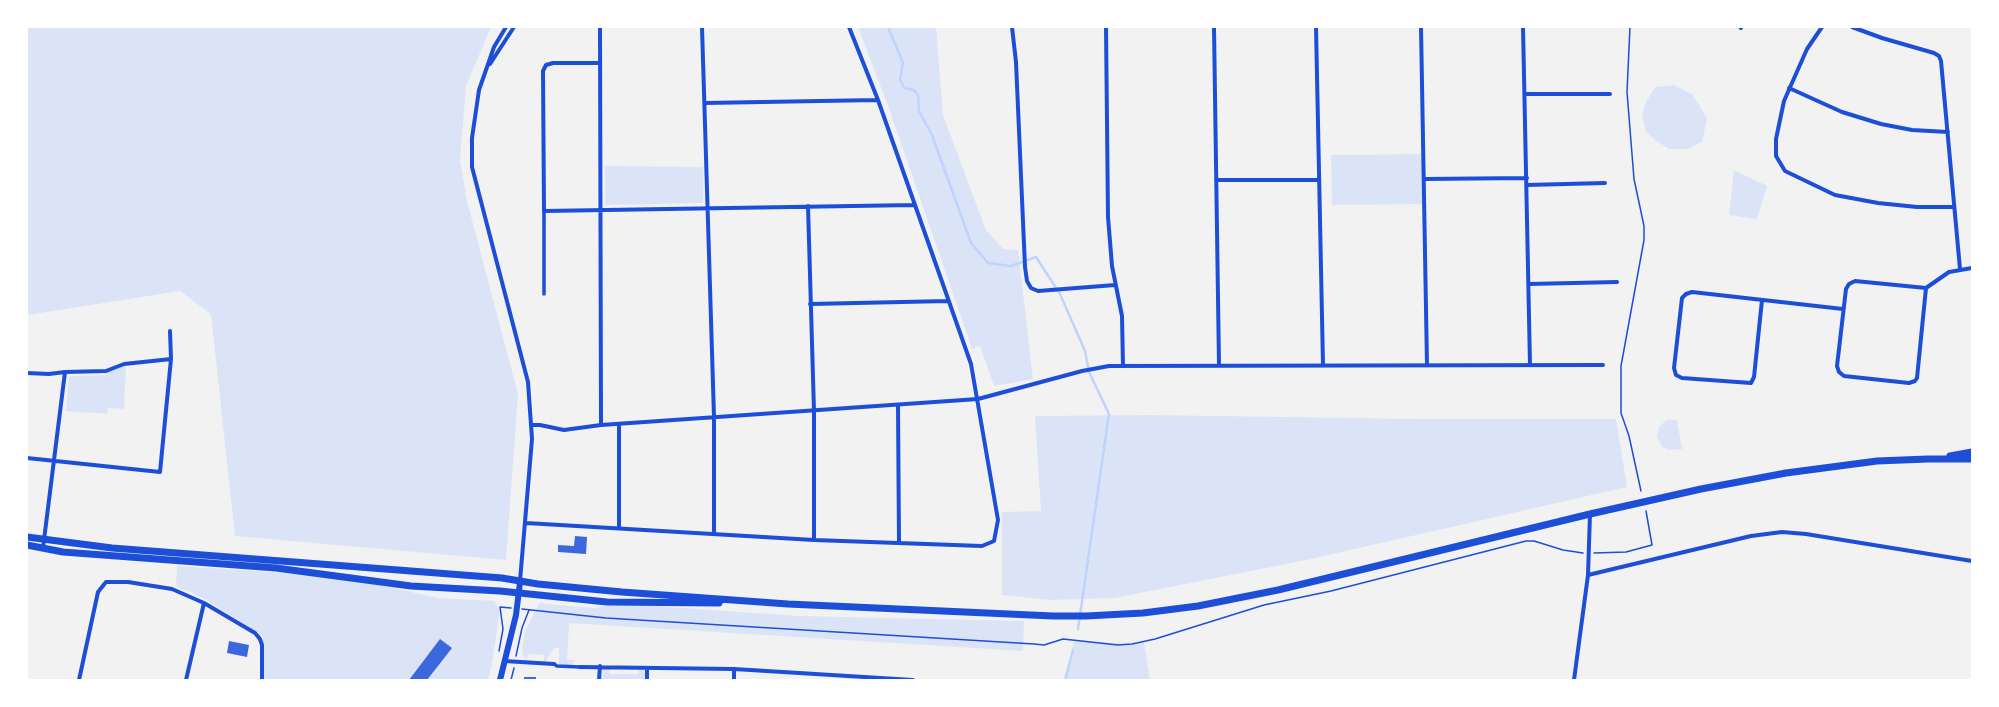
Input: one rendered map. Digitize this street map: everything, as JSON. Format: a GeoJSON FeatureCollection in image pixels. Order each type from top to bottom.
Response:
{"type":"FeatureCollection","features":[{"type":"Feature","properties":{"kind":"main road"},"geometry":{"type":"LineString","coordinates":[[1928,459],[1972,452]]}},
{"type":"Feature","properties":{"kind":"main road"},"geometry":{"type":"LineString","coordinates":[[27,536],[112,548],[502,578],[520,582],[622,592],[788,604],[1053,616],[1086,616],[1143,613],[1198,606],[1346,574],[1590,514],[1701,489],[1786,473],[1877,461],[1972,459]]}},
{"type":"Feature","properties":{"kind":"main road"},"geometry":{"type":"LineString","coordinates":[[27,545],[64,552],[276,568],[411,586],[519,593],[607,602],[788,604]]}},
{"type":"Feature","properties":{"kind":"street"},"geometry":{"type":"LineString","coordinates":[[500,680],[519,593],[526,523],[532,425],[528,382],[472,167],[472,138],[475,112],[486,70],[494,47],[506,27]]}},
{"type":"Feature","properties":{"kind":"street"},"geometry":{"type":"LineString","coordinates":[[486,70],[514,27]]}},
{"type":"Feature","properties":{"kind":"street"},"geometry":{"type":"LineString","coordinates":[[600,27],[601,426]]}},
{"type":"Feature","properties":{"kind":"street"},"geometry":{"type":"LineString","coordinates":[[702,27],[714,417],[714,533]]}},
{"type":"Feature","properties":{"kind":"street"},"geometry":{"type":"LineString","coordinates":[[526,523],[619,527],[814,540],[982,546],[994,541],[998,520],[971,364],[878,100],[850,27]]}},
{"type":"Feature","properties":{"kind":"street"},"geometry":{"type":"LineString","coordinates":[[1012,27],[1016,62],[1024,252],[1027,281],[1031,288],[1038,291],[1116,285]]}},
{"type":"Feature","properties":{"kind":"street"},"geometry":{"type":"LineString","coordinates":[[1106,27],[1108,217],[1112,266],[1122,316],[1123,366]]}},
{"type":"Feature","properties":{"kind":"street"},"geometry":{"type":"LineString","coordinates":[[1214,27],[1219,365]]}},
{"type":"Feature","properties":{"kind":"street"},"geometry":{"type":"LineString","coordinates":[[1316,27],[1323,365]]}},
{"type":"Feature","properties":{"kind":"street"},"geometry":{"type":"LineString","coordinates":[[1421,27],[1427,365]]}},
{"type":"Feature","properties":{"kind":"street"},"geometry":{"type":"LineString","coordinates":[[1523,27],[1530,365]]}},
{"type":"Feature","properties":{"kind":"street"},"geometry":{"type":"LineString","coordinates":[[1822,27],[1807,49],[1784,101],[1776,139],[1776,156],[1785,172],[1836,195],[1878,203],[1916,207],[1954,207]]}},
{"type":"Feature","properties":{"kind":"street"},"geometry":{"type":"LineString","coordinates":[[1852,27],[1882,38],[1934,53],[1939,56],[1941,61],[1960,269]]}},
{"type":"Feature","properties":{"kind":"street"},"geometry":{"type":"LineString","coordinates":[[544,294],[543,71],[546,65],[553,63],[600,63]]}},
{"type":"Feature","properties":{"kind":"street"},"geometry":{"type":"LineString","coordinates":[[1789,88],[1842,112],[1881,124],[1912,130],[1948,132]]}},
{"type":"Feature","properties":{"kind":"street"},"geometry":{"type":"LineString","coordinates":[[1525,94],[1610,94]]}},
{"type":"Feature","properties":{"kind":"street"},"geometry":{"type":"LineString","coordinates":[[704,103],[878,100]]}},
{"type":"Feature","properties":{"kind":"street"},"geometry":{"type":"LineString","coordinates":[[1424,179],[1526,178]]}},
{"type":"Feature","properties":{"kind":"street"},"geometry":{"type":"LineString","coordinates":[[1216,180],[1319,180]]}},
{"type":"Feature","properties":{"kind":"street"},"geometry":{"type":"LineString","coordinates":[[1527,185],[1605,183]]}},
{"type":"Feature","properties":{"kind":"street"},"geometry":{"type":"LineString","coordinates":[[544,211],[914,205]]}},
{"type":"Feature","properties":{"kind":"street"},"geometry":{"type":"LineString","coordinates":[[808,206],[814,411],[814,540]]}},
{"type":"Feature","properties":{"kind":"street"},"geometry":{"type":"LineString","coordinates":[[1926,288],[1917,378],[1915,381],[1909,382],[1844,376],[1839,372],[1837,366],[1843,308],[1846,289],[1849,284],[1855,281],[1926,288],[1949,272],[1972,268]]}},
{"type":"Feature","properties":{"kind":"street"},"geometry":{"type":"LineString","coordinates":[[1529,284],[1617,282]]}},
{"type":"Feature","properties":{"kind":"street"},"geometry":{"type":"LineString","coordinates":[[1762,300],[1754,377],[1751,383],[1682,378],[1676,375],[1674,368],[1682,298],[1686,294],[1692,292],[1843,308]]}},
{"type":"Feature","properties":{"kind":"street"},"geometry":{"type":"LineString","coordinates":[[810,304],[948,301]]}},
{"type":"Feature","properties":{"kind":"street"},"geometry":{"type":"LineString","coordinates":[[27,458],[53,462],[160,472],[171,359],[170,331]]}},
{"type":"Feature","properties":{"kind":"street"},"geometry":{"type":"LineString","coordinates":[[27,373],[49,374],[106,371],[124,364],[171,359]]}},
{"type":"Feature","properties":{"kind":"street"},"geometry":{"type":"LineString","coordinates":[[532,425],[540,425],[564,430],[619,424],[978,399],[1099,367],[1219,365],[1603,365]]}},
{"type":"Feature","properties":{"kind":"street"},"geometry":{"type":"LineString","coordinates":[[43,548],[65,372]]}},
{"type":"Feature","properties":{"kind":"street"},"geometry":{"type":"LineString","coordinates":[[898,404],[899,543]]}},
{"type":"Feature","properties":{"kind":"street"},"geometry":{"type":"LineString","coordinates":[[619,424],[619,527]]}},
{"type":"Feature","properties":{"kind":"street"},"geometry":{"type":"LineString","coordinates":[[1574,680],[1588,575],[1590,514]]}},
{"type":"Feature","properties":{"kind":"street"},"geometry":{"type":"LineString","coordinates":[[1588,575],[1751,536],[1782,532],[1806,534],[1972,561]]}},
{"type":"Feature","properties":{"kind":"street"},"geometry":{"type":"LineString","coordinates":[[79,680],[98,592],[106,582],[128,582],[172,589],[204,603],[255,633],[260,639],[262,680]]}},
{"type":"Feature","properties":{"kind":"street"},"geometry":{"type":"LineString","coordinates":[[186,680],[204,603]]}},
{"type":"Feature","properties":{"kind":"street"},"geometry":{"type":"LineString","coordinates":[[504,661],[516,663],[580,666],[734,669],[858,678],[912,680]]}},
{"type":"Feature","properties":{"kind":"street"},"geometry":{"type":"LineString","coordinates":[[599,680],[600,666]]}},
{"type":"Feature","properties":{"kind":"street"},"geometry":{"type":"LineString","coordinates":[[647,668],[647,680]]}},
{"type":"Feature","properties":{"kind":"street"},"geometry":{"type":"LineString","coordinates":[[734,669],[734,680]]}},
{"type":"Feature","properties":{"kind":"street"},"geometry":{"type":"LineString","coordinates":[[821,675],[821,680]]}},
{"type":"Feature","properties":{"kind":"path"},"geometry":{"type":"LineString","coordinates":[[1630,27],[1627,92],[1634,179],[1644,226],[1644,240],[1621,366],[1621,413],[1629,436],[1641,491]]}},
{"type":"Feature","properties":{"kind":"path"},"geometry":{"type":"LineString","coordinates":[[511,680],[516,663],[522,628],[529,610],[606,618],[1034,644],[1044,644],[1063,639],[1118,645],[1132,644],[1155,639],[1264,605],[1332,591],[1526,540],[1563,550],[1589,553],[1626,552],[1652,545],[1646,511]]}},
{"type":"Feature","properties":{"kind":"path"},"geometry":{"type":"LineString","coordinates":[[498,658],[503,629],[500,607]]}},
{"type":"Feature","properties":{"kind":"shaded area"},"geometry":{"type":"Polygon","coordinates":[[[27,27],[491,27],[466,86],[460,160],[467,201],[518,394],[506,560],[235,536],[211,314],[180,291],[27,315],[27,27]]]}},
{"type":"Feature","properties":{"kind":"shaded area"},"geometry":{"type":"Polygon","coordinates":[[[858,27],[936,27],[943,115],[986,230],[1003,249],[1018,250],[1033,379],[994,386],[980,346],[972,349],[891,114],[858,27]]]}},
{"type":"Feature","properties":{"kind":"shaded area"},"geometry":{"type":"Polygon","coordinates":[[[1674,85],[1692,94],[1707,118],[1702,142],[1687,149],[1669,149],[1654,139],[1646,132],[1642,115],[1646,102],[1655,87],[1674,85]]]}},
{"type":"Feature","properties":{"kind":"shaded area"},"geometry":{"type":"Polygon","coordinates":[[[1423,154],[1424,204],[1332,205],[1331,155],[1423,154]]]}},
{"type":"Feature","properties":{"kind":"shaded area"},"geometry":{"type":"Polygon","coordinates":[[[605,166],[703,167],[703,203],[605,205],[605,166]]]}},
{"type":"Feature","properties":{"kind":"shaded area"},"geometry":{"type":"Polygon","coordinates":[[[1734,170],[1767,186],[1757,219],[1729,215],[1734,170]]]}},
{"type":"Feature","properties":{"kind":"shaded area"},"geometry":{"type":"Polygon","coordinates":[[[119,366],[126,367],[124,409],[108,408],[107,414],[66,411],[69,378],[71,376],[104,375],[110,369],[119,366]]]}},
{"type":"Feature","properties":{"kind":"shaded area"},"geometry":{"type":"Polygon","coordinates":[[[1149,415],[1424,419],[1616,419],[1627,487],[1311,559],[1115,598],[1050,600],[1002,595],[1002,512],[1041,511],[1035,416],[1149,415]]]}},
{"type":"Feature","properties":{"kind":"shaded area"},"geometry":{"type":"Polygon","coordinates":[[[1666,420],[1677,420],[1682,449],[1669,450],[1662,447],[1657,437],[1659,427],[1666,420]]]}},
{"type":"Feature","properties":{"kind":"shaded area"},"geometry":{"type":"Polygon","coordinates":[[[177,566],[316,575],[367,582],[438,598],[494,601],[500,610],[488,680],[264,680],[263,636],[205,599],[176,586],[177,566]]]}},
{"type":"Feature","properties":{"kind":"shaded area"},"geometry":{"type":"Polygon","coordinates":[[[540,602],[545,604],[594,608],[606,606],[652,606],[800,616],[1024,621],[1023,651],[569,623],[567,660],[575,660],[571,665],[559,665],[559,648],[554,648],[546,661],[544,661],[544,655],[528,654],[527,660],[523,656],[522,649],[525,631],[540,602]]]}},
{"type":"Feature","properties":{"kind":"shaded area"},"geometry":{"type":"Polygon","coordinates":[[[1074,641],[1132,644],[1144,642],[1150,680],[1065,680],[1074,641]]]}},
{"type":"Feature","properties":{"kind":"shaded area"},"geometry":{"type":"Polygon","coordinates":[[[609,669],[609,674],[639,674],[639,669],[644,670],[645,680],[602,680],[604,670],[609,669]]]}},
{"type":"Feature","properties":{"kind":"building"},"geometry":{"type":"Polygon","coordinates":[[[575,536],[587,537],[586,554],[558,552],[558,545],[574,546],[575,536]]]}},
{"type":"Feature","properties":{"kind":"building"},"geometry":{"type":"Polygon","coordinates":[[[440,639],[452,648],[427,680],[409,680],[440,639]]]}},
{"type":"Feature","properties":{"kind":"building"},"geometry":{"type":"Polygon","coordinates":[[[229,641],[249,645],[247,657],[227,653],[229,641]]]}},
{"type":"Feature","properties":{"kind":"building"},"geometry":{"type":"Polygon","coordinates":[[[524,677],[536,677],[536,680],[524,680],[524,677]]]}},
{"type":"Feature","properties":{"kind":"waterway"},"geometry":{"type":"LineString","coordinates":[[888,27],[903,63],[900,79],[904,88],[914,90],[918,95],[919,111],[932,135],[971,243],[988,263],[1011,266],[1036,257],[1060,294],[1085,351],[1089,372],[1109,414],[1078,629]]}},
{"type":"Feature","properties":{"kind":"waterway"},"geometry":{"type":"LineString","coordinates":[[1065,680],[1073,650]]}}]}
